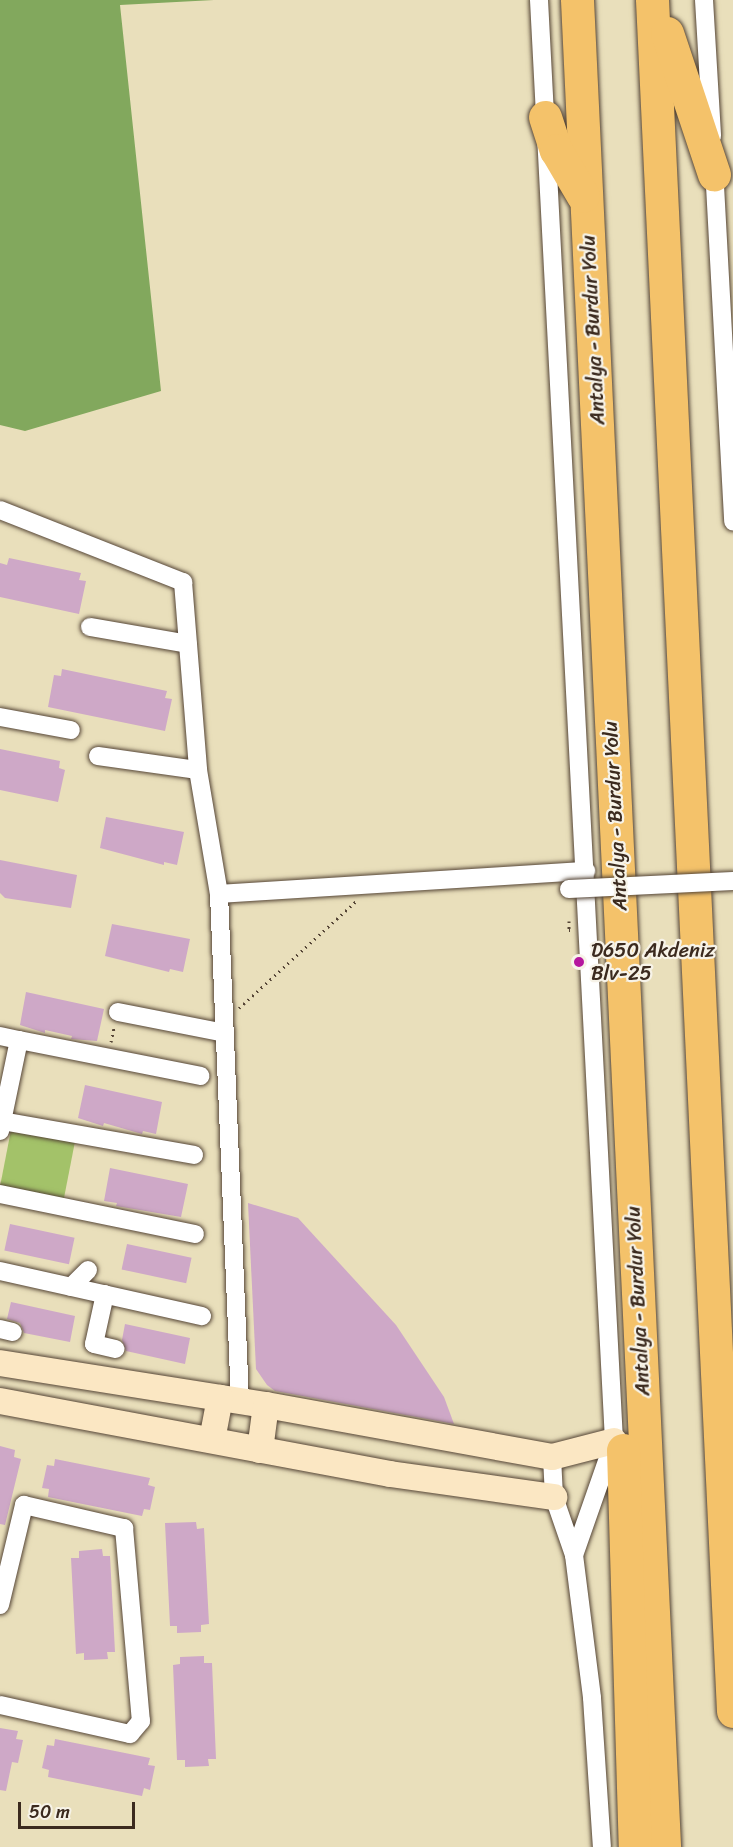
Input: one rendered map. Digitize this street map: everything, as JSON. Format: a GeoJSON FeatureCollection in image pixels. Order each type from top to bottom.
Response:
{"type":"FeatureCollection","features":[{"type":"Feature","properties":{"kind":"highway","name":"Antalya - Burdur Yolu"},"geometry":{"type":"LineString","coordinates":[[577,0],[664,1847]]}},
{"type":"Feature","properties":{"kind":"highway"},"geometry":{"type":"LineString","coordinates":[[652,0],[733,1711]]}},
{"type":"Feature","properties":{"kind":"highway"},"geometry":{"type":"LineString","coordinates":[[658,0],[680,82],[714,174]]}},
{"type":"Feature","properties":{"kind":"highway"},"geometry":{"type":"LineString","coordinates":[[545,117],[556,150],[587,204]]}},
{"type":"Feature","properties":{"kind":"highway"},"geometry":{"type":"LineString","coordinates":[[621,947],[614,1021],[635,1847]]}},
{"type":"Feature","properties":{"kind":"highway"},"geometry":{"type":"LineString","coordinates":[[706,1152],[733,1240]]}},
{"type":"Feature","properties":{"kind":"street"},"geometry":{"type":"LineString","coordinates":[[539,0],[614,1441],[574,1555]]}},
{"type":"Feature","properties":{"kind":"street"},"geometry":{"type":"LineString","coordinates":[[704,0],[733,521]]}},
{"type":"Feature","properties":{"kind":"street"},"geometry":{"type":"LineString","coordinates":[[0,510],[183,582],[198,770],[219,894],[224,1027],[230,1400],[212,1440]]}},
{"type":"Feature","properties":{"kind":"street"},"geometry":{"type":"LineString","coordinates":[[90,627],[188,644]]}},
{"type":"Feature","properties":{"kind":"street"},"geometry":{"type":"LineString","coordinates":[[0,717],[71,730]]}},
{"type":"Feature","properties":{"kind":"street"},"geometry":{"type":"LineString","coordinates":[[98,756],[198,770]]}},
{"type":"Feature","properties":{"kind":"street"},"geometry":{"type":"LineString","coordinates":[[219,894],[586,871]]}},
{"type":"Feature","properties":{"kind":"street"},"geometry":{"type":"LineString","coordinates":[[569,889],[733,881]]}},
{"type":"Feature","properties":{"kind":"street"},"geometry":{"type":"LineString","coordinates":[[118,1012],[224,1027]]}},
{"type":"Feature","properties":{"kind":"street"},"geometry":{"type":"LineString","coordinates":[[0,1036],[200,1076]]}},
{"type":"Feature","properties":{"kind":"street"},"geometry":{"type":"LineString","coordinates":[[19,1040],[1,1126],[194,1155]]}},
{"type":"Feature","properties":{"kind":"street"},"geometry":{"type":"LineString","coordinates":[[0,1194],[195,1234]]}},
{"type":"Feature","properties":{"kind":"street"},"geometry":{"type":"LineString","coordinates":[[71,1287],[87,1270]]}},
{"type":"Feature","properties":{"kind":"street"},"geometry":{"type":"LineString","coordinates":[[0,1271],[202,1316]]}},
{"type":"Feature","properties":{"kind":"street"},"geometry":{"type":"LineString","coordinates":[[105,1294],[94,1344],[115,1349]]}},
{"type":"Feature","properties":{"kind":"street"},"geometry":{"type":"LineString","coordinates":[[0,1364],[266,1405],[552,1457],[614,1441]]}},
{"type":"Feature","properties":{"kind":"street"},"geometry":{"type":"LineString","coordinates":[[0,1401],[390,1474],[554,1497]]}},
{"type":"Feature","properties":{"kind":"street"},"geometry":{"type":"LineString","coordinates":[[260,1450],[266,1405]]}},
{"type":"Feature","properties":{"kind":"street"},"geometry":{"type":"LineString","coordinates":[[552,1457],[554,1497],[574,1555],[592,1698],[602,1847]]}},
{"type":"Feature","properties":{"kind":"street"},"geometry":{"type":"LineString","coordinates":[[0,1605],[24,1505],[124,1528],[141,1721],[130,1734],[0,1705]]}},
{"type":"Feature","properties":{"kind":"path"},"geometry":{"type":"LineString","coordinates":[[224,1027],[375,884]]}},
{"type":"Feature","properties":{"kind":"path"},"geometry":{"type":"LineString","coordinates":[[108,1057],[118,1012]]}},
{"type":"Feature","properties":{"kind":"green space"},"geometry":{"type":"Polygon","coordinates":[[[0,0],[214,0],[120,5],[161,391],[25,431],[0,425],[0,0]]]}},
{"type":"Feature","properties":{"kind":"green space"},"geometry":{"type":"Polygon","coordinates":[[[11,1130],[75,1142],[64,1200],[0,1188],[11,1130]]]}},
{"type":"Feature","properties":{"kind":"building"},"geometry":{"type":"Polygon","coordinates":[[[9,558],[81,573],[79,580],[86,581],[79,614],[0,597],[0,563],[7,565],[9,558]]]}},
{"type":"Feature","properties":{"kind":"building"},"geometry":{"type":"Polygon","coordinates":[[[62,669],[167,691],[165,698],[172,699],[165,731],[48,707],[54,675],[61,676],[62,669]]]}},
{"type":"Feature","properties":{"kind":"building"},"geometry":{"type":"Polygon","coordinates":[[[0,749],[60,761],[59,768],[65,770],[58,802],[0,790],[0,749]]]}},
{"type":"Feature","properties":{"kind":"building"},"geometry":{"type":"Polygon","coordinates":[[[106,817],[184,832],[177,865],[164,862],[164,865],[100,848],[106,817]]]}},
{"type":"Feature","properties":{"kind":"building"},"geometry":{"type":"Polygon","coordinates":[[[0,860],[77,875],[71,908],[5,898],[0,893],[0,860]]]}},
{"type":"Feature","properties":{"kind":"building"},"geometry":{"type":"Polygon","coordinates":[[[112,924],[190,939],[183,972],[170,969],[169,972],[105,956],[112,924]]]}},
{"type":"Feature","properties":{"kind":"building"},"geometry":{"type":"Polygon","coordinates":[[[26,992],[104,1009],[97,1041],[71,1039],[72,1036],[45,1030],[45,1033],[20,1025],[26,992]]]}},
{"type":"Feature","properties":{"kind":"building"},"geometry":{"type":"Polygon","coordinates":[[[85,1085],[162,1102],[156,1134],[143,1131],[142,1134],[104,1123],[103,1126],[78,1118],[85,1085]]]}},
{"type":"Feature","properties":{"kind":"building"},"geometry":{"type":"Polygon","coordinates":[[[110,1168],[188,1184],[181,1217],[116,1206],[117,1203],[104,1201],[110,1168]]]}},
{"type":"Feature","properties":{"kind":"building"},"geometry":{"type":"Polygon","coordinates":[[[248,1203],[298,1218],[396,1325],[444,1397],[454,1424],[275,1391],[267,1385],[256,1369],[248,1203]]]}},
{"type":"Feature","properties":{"kind":"building"},"geometry":{"type":"Polygon","coordinates":[[[10,1224],[75,1238],[69,1264],[4,1250],[10,1224]]]}},
{"type":"Feature","properties":{"kind":"building"},"geometry":{"type":"Polygon","coordinates":[[[127,1244],[192,1258],[186,1283],[122,1269],[127,1244]]]}},
{"type":"Feature","properties":{"kind":"building"},"geometry":{"type":"Polygon","coordinates":[[[11,1302],[75,1316],[70,1342],[24,1333],[20,1323],[7,1319],[11,1302]]]}},
{"type":"Feature","properties":{"kind":"building"},"geometry":{"type":"Polygon","coordinates":[[[125,1324],[190,1338],[185,1364],[126,1351],[122,1340],[125,1324]]]}},
{"type":"Feature","properties":{"kind":"building"},"geometry":{"type":"Polygon","coordinates":[[[0,1446],[15,1450],[14,1457],[21,1459],[5,1525],[0,1524],[0,1446]]]}},
{"type":"Feature","properties":{"kind":"building"},"geometry":{"type":"Polygon","coordinates":[[[55,1459],[150,1478],[148,1485],[155,1487],[150,1510],[144,1509],[142,1516],[48,1497],[49,1489],[42,1488],[47,1465],[54,1466],[55,1459]]]}},
{"type":"Feature","properties":{"kind":"building"},"geometry":{"type":"Polygon","coordinates":[[[196,1522],[197,1529],[204,1528],[209,1624],[201,1625],[201,1632],[177,1633],[177,1626],[170,1626],[165,1523],[196,1522]]]}},
{"type":"Feature","properties":{"kind":"building"},"geometry":{"type":"Polygon","coordinates":[[[102,1549],[103,1556],[110,1556],[115,1652],[107,1652],[108,1659],[84,1660],[84,1653],[76,1654],[71,1558],[79,1558],[79,1551],[102,1549]]]}},
{"type":"Feature","properties":{"kind":"building"},"geometry":{"type":"Polygon","coordinates":[[[204,1656],[204,1663],[212,1663],[216,1759],[208,1759],[209,1766],[185,1767],[185,1760],[177,1760],[173,1665],[180,1664],[180,1657],[204,1656]]]}},
{"type":"Feature","properties":{"kind":"building"},"geometry":{"type":"Polygon","coordinates":[[[0,1728],[18,1731],[16,1739],[23,1740],[18,1763],[12,1762],[6,1791],[0,1790],[0,1728]]]}},
{"type":"Feature","properties":{"kind":"building"},"geometry":{"type":"Polygon","coordinates":[[[55,1739],[150,1758],[148,1765],[155,1766],[150,1790],[144,1788],[142,1796],[48,1777],[49,1770],[42,1768],[47,1745],[54,1746],[55,1739]]]}},
{"type":"Feature","properties":{"kind":"place","name":"D650 Akdeniz Blv-25"},"geometry":{"type":"Point","coordinates":[579,962]}}]}
